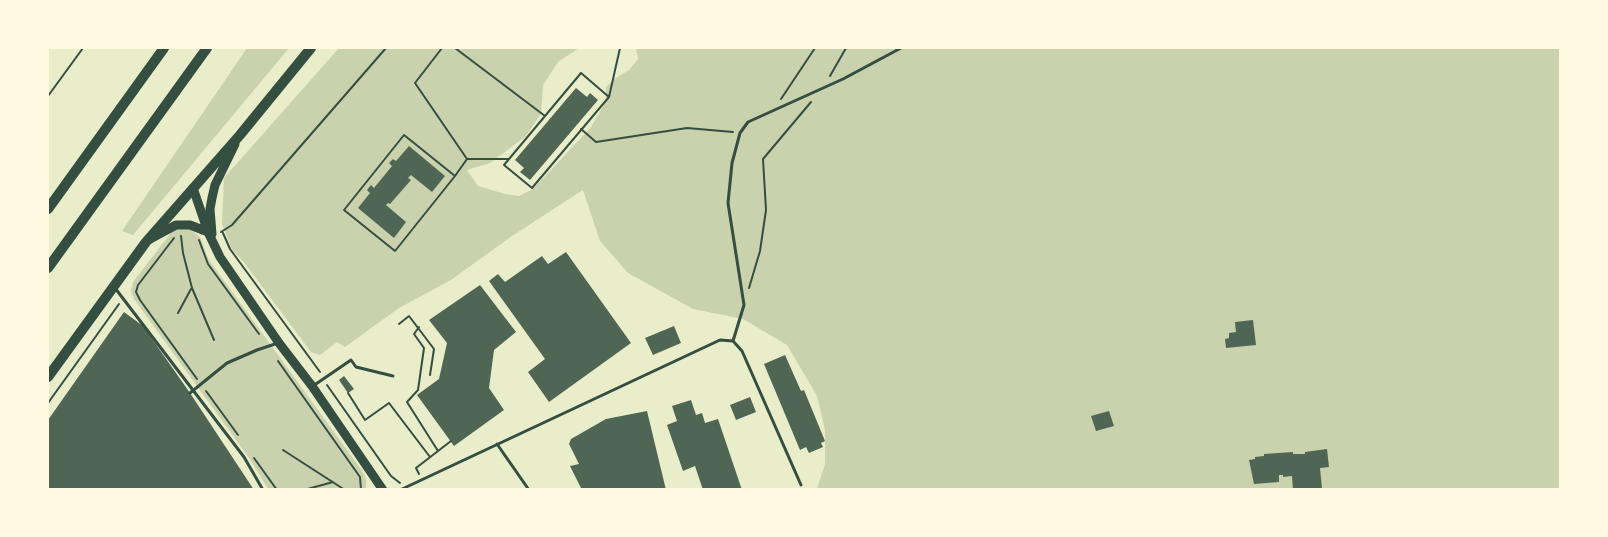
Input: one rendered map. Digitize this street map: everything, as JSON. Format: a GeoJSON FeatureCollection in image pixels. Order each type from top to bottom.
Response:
{"type":"FeatureCollection","features":[{"type":"Feature","properties":{"kind":"main road"},"geometry":{"type":"LineString","coordinates":[[48,209],[164,48]]}},
{"type":"Feature","properties":{"kind":"main road"},"geometry":{"type":"LineString","coordinates":[[48,268],[207,48]]}},
{"type":"Feature","properties":{"kind":"main road"},"geometry":{"type":"LineString","coordinates":[[48,377],[146,242],[240,135],[311,48]]}},
{"type":"Feature","properties":{"kind":"street"},"geometry":{"type":"LineString","coordinates":[[213,244],[210,209],[215,185],[240,135]]}},
{"type":"Feature","properties":{"kind":"street"},"geometry":{"type":"LineString","coordinates":[[193,188],[208,232],[220,257],[383,490]]}},
{"type":"Feature","properties":{"kind":"street"},"geometry":{"type":"LineString","coordinates":[[146,242],[176,225],[190,225],[208,232]]}},
{"type":"Feature","properties":{"kind":"lane"},"geometry":{"type":"LineString","coordinates":[[733,341],[744,305],[728,203],[732,163],[740,133],[748,122],[823,88],[900,48]]}},
{"type":"Feature","properties":{"kind":"lane"},"geometry":{"type":"LineString","coordinates":[[113,286],[244,457],[263,490]]}},
{"type":"Feature","properties":{"kind":"lane"},"geometry":{"type":"LineString","coordinates":[[401,489],[421,478],[663,368],[720,340],[733,341],[742,351],[801,485]]}},
{"type":"Feature","properties":{"kind":"lane"},"geometry":{"type":"LineString","coordinates":[[190,393],[227,363],[279,343]]}},
{"type":"Feature","properties":{"kind":"lane"},"geometry":{"type":"LineString","coordinates":[[312,386],[351,360],[356,367],[393,376]]}},
{"type":"Feature","properties":{"kind":"lane"},"geometry":{"type":"LineString","coordinates":[[497,444],[529,490]]}},
{"type":"Feature","properties":{"kind":"path"},"geometry":{"type":"LineString","coordinates":[[48,96],[83,48]]}},
{"type":"Feature","properties":{"kind":"path"},"geometry":{"type":"LineString","coordinates":[[386,48],[232,225],[222,232],[230,249],[321,373],[323,380],[391,476],[398,480],[401,489]]}},
{"type":"Feature","properties":{"kind":"path"},"geometry":{"type":"LineString","coordinates":[[442,48],[415,83],[467,159]]}},
{"type":"Feature","properties":{"kind":"path"},"geometry":{"type":"LineString","coordinates":[[455,48],[545,116]]}},
{"type":"Feature","properties":{"kind":"path"},"geometry":{"type":"LineString","coordinates":[[609,96],[581,73],[504,165],[532,188],[609,96],[620,48]]}},
{"type":"Feature","properties":{"kind":"path"},"geometry":{"type":"LineString","coordinates":[[772,111],[815,48]]}},
{"type":"Feature","properties":{"kind":"path"},"geometry":{"type":"LineString","coordinates":[[823,88],[846,48]]}},
{"type":"Feature","properties":{"kind":"path"},"geometry":{"type":"LineString","coordinates":[[744,305],[760,251],[766,210],[763,159],[811,102]]}},
{"type":"Feature","properties":{"kind":"path"},"geometry":{"type":"LineString","coordinates":[[581,129],[596,142],[687,128],[740,133]]}},
{"type":"Feature","properties":{"kind":"path"},"geometry":{"type":"LineString","coordinates":[[454,176],[404,135],[344,210],[395,251],[454,176],[467,159]]}},
{"type":"Feature","properties":{"kind":"path"},"geometry":{"type":"LineString","coordinates":[[467,159],[509,159]]}},
{"type":"Feature","properties":{"kind":"path"},"geometry":{"type":"LineString","coordinates":[[181,231],[183,254],[192,288],[214,340]]}},
{"type":"Feature","properties":{"kind":"path"},"geometry":{"type":"LineString","coordinates":[[178,313],[192,288]]}},
{"type":"Feature","properties":{"kind":"path"},"geometry":{"type":"LineString","coordinates":[[48,403],[123,298]]}},
{"type":"Feature","properties":{"kind":"path"},"geometry":{"type":"LineString","coordinates":[[399,324],[409,316],[434,349],[430,375]]}},
{"type":"Feature","properties":{"kind":"path"},"geometry":{"type":"LineString","coordinates":[[419,327],[414,334],[424,348],[418,390],[406,402],[438,451]]}},
{"type":"Feature","properties":{"kind":"path"},"geometry":{"type":"LineString","coordinates":[[348,393],[366,420],[390,402],[430,457]]}},
{"type":"Feature","properties":{"kind":"path"},"geometry":{"type":"LineString","coordinates":[[421,478],[416,468],[451,441]]}},
{"type":"Feature","properties":{"kind":"path"},"geometry":{"type":"LineString","coordinates":[[283,450],[345,490]]}},
{"type":"Feature","properties":{"kind":"path"},"geometry":{"type":"LineString","coordinates":[[304,490],[334,482]]}},
{"type":"Feature","properties":{"kind":"green space"},"geometry":{"type":"Polygon","coordinates":[[[247,48],[289,48],[133,235],[122,231],[247,48]]]}},
{"type":"Feature","properties":{"kind":"green space"},"geometry":{"type":"Polygon","coordinates":[[[339,48],[579,48],[558,62],[543,85],[541,114],[525,137],[490,163],[467,170],[478,186],[519,196],[533,189],[591,127],[606,101],[606,87],[629,70],[638,59],[636,48],[1560,48],[1560,489],[817,489],[825,464],[825,430],[817,396],[787,345],[743,319],[693,309],[628,273],[600,241],[583,190],[512,236],[451,280],[399,308],[345,347],[337,342],[320,355],[311,352],[243,261],[232,250],[222,224],[224,178],[339,48]]]}},
{"type":"Feature","properties":{"kind":"green space"},"geometry":{"type":"Polygon","coordinates":[[[182,228],[191,230],[200,237],[209,260],[363,472],[366,480],[366,489],[268,489],[249,458],[134,299],[131,291],[133,282],[173,230],[182,228]]]}},
{"type":"Feature","properties":{"kind":"building"},"geometry":{"type":"Polygon","coordinates":[[[576,88],[587,97],[590,93],[598,100],[530,180],[520,172],[524,168],[515,160],[576,88]]]}},
{"type":"Feature","properties":{"kind":"building"},"geometry":{"type":"Polygon","coordinates":[[[409,146],[445,176],[432,192],[411,175],[408,178],[411,180],[390,204],[386,205],[406,222],[394,238],[358,208],[370,193],[367,190],[371,185],[374,188],[392,166],[389,163],[393,159],[396,161],[409,146]]]}},
{"type":"Feature","properties":{"kind":"building"},"geometry":{"type":"Polygon","coordinates":[[[566,252],[631,343],[549,402],[528,372],[545,359],[489,281],[498,274],[505,282],[542,256],[548,264],[566,252]]]}},
{"type":"Feature","properties":{"kind":"building"},"geometry":{"type":"Polygon","coordinates":[[[480,285],[516,332],[494,350],[489,388],[504,410],[454,446],[417,395],[439,379],[447,343],[429,320],[480,285]]]}},
{"type":"Feature","properties":{"kind":"building"},"geometry":{"type":"Polygon","coordinates":[[[124,312],[143,326],[254,490],[48,490],[48,420],[124,312]]]}},
{"type":"Feature","properties":{"kind":"building"},"geometry":{"type":"Polygon","coordinates":[[[1253,320],[1256,345],[1226,348],[1225,339],[1229,338],[1229,333],[1236,332],[1235,322],[1253,320]]]}},
{"type":"Feature","properties":{"kind":"building"},"geometry":{"type":"Polygon","coordinates":[[[674,326],[681,343],[653,355],[645,338],[674,326]]]}},
{"type":"Feature","properties":{"kind":"building"},"geometry":{"type":"Polygon","coordinates":[[[785,355],[801,391],[804,390],[825,441],[821,443],[823,447],[809,453],[806,447],[800,450],[764,364],[785,355]]]}},
{"type":"Feature","properties":{"kind":"building"},"geometry":{"type":"Polygon","coordinates":[[[344,376],[354,389],[348,393],[339,380],[344,376]]]}},
{"type":"Feature","properties":{"kind":"building"},"geometry":{"type":"Polygon","coordinates":[[[750,397],[756,412],[736,420],[730,405],[750,397]]]}},
{"type":"Feature","properties":{"kind":"building"},"geometry":{"type":"Polygon","coordinates":[[[691,400],[696,415],[702,413],[705,423],[718,419],[742,490],[703,490],[695,466],[683,471],[667,425],[677,421],[672,406],[691,400]]]}},
{"type":"Feature","properties":{"kind":"building"},"geometry":{"type":"Polygon","coordinates":[[[647,411],[666,490],[582,490],[570,466],[579,464],[569,444],[571,439],[606,419],[647,411]]]}},
{"type":"Feature","properties":{"kind":"building"},"geometry":{"type":"Polygon","coordinates":[[[1109,411],[1114,426],[1096,431],[1091,416],[1109,411]]]}},
{"type":"Feature","properties":{"kind":"building"},"geometry":{"type":"Polygon","coordinates":[[[1327,449],[1329,467],[1320,468],[1322,488],[1293,490],[1292,476],[1283,477],[1283,475],[1279,475],[1279,482],[1254,484],[1249,460],[1255,459],[1255,457],[1264,456],[1264,454],[1293,452],[1293,454],[1305,454],[1305,452],[1327,449]]]}}]}
